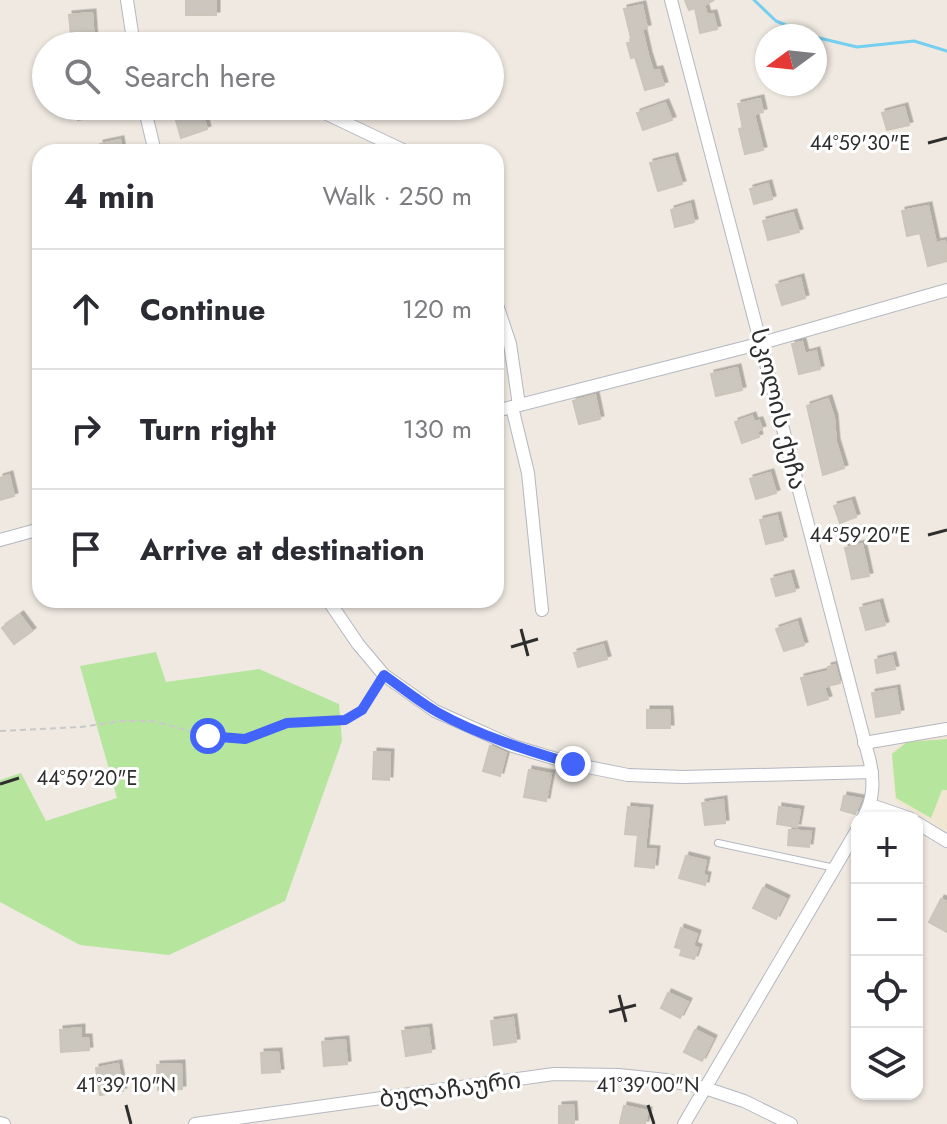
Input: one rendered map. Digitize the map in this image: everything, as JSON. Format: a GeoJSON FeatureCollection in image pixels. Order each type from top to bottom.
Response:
{"type":"FeatureCollection","features":[{"type":"Feature","properties":{"kind":"street"},"geometry":{"type":"LineString","coordinates":[[127,0],[132,32]]}},
{"type":"Feature","properties":{"kind":"street","name":"სკოლის ქუჩა"},"geometry":{"type":"LineString","coordinates":[[671,0],[872,772],[874,783],[871,805],[867,812]]}},
{"type":"Feature","properties":{"kind":"street"},"geometry":{"type":"LineString","coordinates":[[147,120],[153,144]]}},
{"type":"Feature","properties":{"kind":"street"},"geometry":{"type":"LineString","coordinates":[[340,120],[390,144]]}},
{"type":"Feature","properties":{"kind":"street"},"geometry":{"type":"LineString","coordinates":[[504,409],[762,343],[947,290]]}},
{"type":"Feature","properties":{"kind":"street"},"geometry":{"type":"LineString","coordinates":[[504,326],[510,344],[516,406],[528,473],[542,610]]}},
{"type":"Feature","properties":{"kind":"street"},"geometry":{"type":"LineString","coordinates":[[0,540],[32,531]]}},
{"type":"Feature","properties":{"kind":"street"},"geometry":{"type":"LineString","coordinates":[[333,608],[384,675],[435,711],[513,746],[573,764],[628,775],[683,777],[872,772]]}},
{"type":"Feature","properties":{"kind":"street"},"geometry":{"type":"LineString","coordinates":[[864,743],[947,729]]}},
{"type":"Feature","properties":{"kind":"street"},"geometry":{"type":"LineString","coordinates":[[871,805],[891,812]]}},
{"type":"Feature","properties":{"kind":"street"},"geometry":{"type":"LineString","coordinates":[[923,827],[947,841]]}},
{"type":"Feature","properties":{"kind":"street"},"geometry":{"type":"LineString","coordinates":[[684,1124],[851,840]]}},
{"type":"Feature","properties":{"kind":"street","name":"ბულაჩაური"},"geometry":{"type":"LineString","coordinates":[[195,1124],[554,1074],[619,1075],[705,1088],[744,1101],[791,1124]]}},
{"type":"Feature","properties":{"kind":"lane"},"geometry":{"type":"LineString","coordinates":[[718,843],[835,868]]}},
{"type":"Feature","properties":{"kind":"path"},"geometry":{"type":"LineString","coordinates":[[0,731],[153,721],[208,736],[245,739],[287,723],[345,720],[362,710],[384,675]]}},
{"type":"Feature","properties":{"kind":"shaded area"},"geometry":{"type":"Polygon","coordinates":[[[947,737],[947,831],[923,817],[923,812],[914,812],[895,801],[891,753],[905,740],[947,737]]]}},
{"type":"Feature","properties":{"kind":"green space"},"geometry":{"type":"Polygon","coordinates":[[[156,652],[166,682],[259,669],[339,704],[342,741],[285,901],[169,955],[80,945],[0,902],[0,780],[21,773],[46,821],[117,798],[80,666],[156,652]]]}},
{"type":"Feature","properties":{"kind":"green space"},"geometry":{"type":"Polygon","coordinates":[[[947,739],[947,790],[942,790],[931,818],[896,798],[892,754],[907,742],[947,739]]]}},
{"type":"Feature","properties":{"kind":"building"},"geometry":{"type":"Polygon","coordinates":[[[186,0],[216,0],[216,15],[186,15],[186,0]]]}},
{"type":"Feature","properties":{"kind":"building"},"geometry":{"type":"Polygon","coordinates":[[[685,0],[714,0],[704,5],[707,15],[713,14],[717,29],[700,33],[695,8],[689,10],[685,0]]]}},
{"type":"Feature","properties":{"kind":"building"},"geometry":{"type":"Polygon","coordinates":[[[642,5],[647,28],[642,29],[648,55],[653,71],[659,70],[664,85],[645,90],[635,57],[631,58],[627,43],[632,42],[624,9],[642,5]]]}},
{"type":"Feature","properties":{"kind":"building"},"geometry":{"type":"Polygon","coordinates":[[[92,13],[93,32],[71,32],[69,15],[92,13]]]}},
{"type":"Feature","properties":{"kind":"building"},"geometry":{"type":"Polygon","coordinates":[[[760,99],[763,112],[754,114],[763,150],[745,154],[739,129],[743,128],[738,104],[760,99]]]}},
{"type":"Feature","properties":{"kind":"building"},"geometry":{"type":"Polygon","coordinates":[[[665,103],[672,120],[643,130],[637,113],[665,103]]]}},
{"type":"Feature","properties":{"kind":"building"},"geometry":{"type":"Polygon","coordinates":[[[904,107],[909,125],[887,130],[882,113],[904,107]]]}},
{"type":"Feature","properties":{"kind":"building"},"geometry":{"type":"Polygon","coordinates":[[[176,120],[204,120],[207,129],[181,138],[176,120]]]}},
{"type":"Feature","properties":{"kind":"building"},"geometry":{"type":"Polygon","coordinates":[[[120,140],[121,144],[100,144],[120,140]]]}},
{"type":"Feature","properties":{"kind":"building"},"geometry":{"type":"Polygon","coordinates":[[[674,157],[682,184],[658,191],[650,163],[674,157]]]}},
{"type":"Feature","properties":{"kind":"building"},"geometry":{"type":"Polygon","coordinates":[[[768,184],[772,199],[754,204],[750,189],[768,184]]]}},
{"type":"Feature","properties":{"kind":"building"},"geometry":{"type":"Polygon","coordinates":[[[690,204],[694,222],[675,227],[671,210],[690,204]]]}},
{"type":"Feature","properties":{"kind":"building"},"geometry":{"type":"Polygon","coordinates":[[[928,206],[936,243],[945,241],[947,261],[928,266],[920,233],[907,236],[902,211],[928,206]]]}},
{"type":"Feature","properties":{"kind":"building"},"geometry":{"type":"Polygon","coordinates":[[[793,213],[799,232],[768,240],[763,221],[793,213]]]}},
{"type":"Feature","properties":{"kind":"building"},"geometry":{"type":"Polygon","coordinates":[[[800,278],[805,298],[782,305],[776,285],[800,278]]]}},
{"type":"Feature","properties":{"kind":"building"},"geometry":{"type":"Polygon","coordinates":[[[802,342],[805,354],[816,351],[820,369],[799,374],[792,344],[802,342]]]}},
{"type":"Feature","properties":{"kind":"building"},"geometry":{"type":"Polygon","coordinates":[[[737,368],[742,390],[716,396],[711,374],[737,368]]]}},
{"type":"Feature","properties":{"kind":"building"},"geometry":{"type":"Polygon","coordinates":[[[595,395],[600,419],[579,424],[573,401],[595,395]]]}},
{"type":"Feature","properties":{"kind":"building"},"geometry":{"type":"Polygon","coordinates":[[[828,399],[844,468],[823,475],[807,406],[828,399]]]}},
{"type":"Feature","properties":{"kind":"building"},"geometry":{"type":"Polygon","coordinates":[[[752,416],[754,422],[759,421],[762,429],[757,431],[759,437],[742,443],[735,422],[752,416]]]}},
{"type":"Feature","properties":{"kind":"building"},"geometry":{"type":"Polygon","coordinates":[[[770,473],[776,493],[756,499],[750,479],[770,473]]]}},
{"type":"Feature","properties":{"kind":"building"},"geometry":{"type":"Polygon","coordinates":[[[9,475],[14,496],[0,500],[0,478],[9,475]]]}},
{"type":"Feature","properties":{"kind":"building"},"geometry":{"type":"Polygon","coordinates":[[[851,501],[856,517],[840,523],[834,506],[851,501]]]}},
{"type":"Feature","properties":{"kind":"building"},"geometry":{"type":"Polygon","coordinates":[[[777,516],[783,540],[766,544],[760,520],[777,516]]]}},
{"type":"Feature","properties":{"kind":"building"},"geometry":{"type":"Polygon","coordinates":[[[862,544],[869,576],[852,579],[845,548],[862,544]]]}},
{"type":"Feature","properties":{"kind":"building"},"geometry":{"type":"Polygon","coordinates":[[[790,574],[795,591],[776,596],[771,579],[790,574]]]}},
{"type":"Feature","properties":{"kind":"building"},"geometry":{"type":"Polygon","coordinates":[[[879,603],[885,625],[866,630],[860,608],[879,603]]]}},
{"type":"Feature","properties":{"kind":"building"},"geometry":{"type":"Polygon","coordinates":[[[20,615],[32,631],[14,644],[2,628],[20,615]]]}},
{"type":"Feature","properties":{"kind":"building"},"geometry":{"type":"Polygon","coordinates":[[[797,622],[804,645],[784,651],[776,629],[797,622]]]}},
{"type":"Feature","properties":{"kind":"building"},"geometry":{"type":"Polygon","coordinates":[[[603,645],[607,659],[578,667],[574,653],[603,645]]]}},
{"type":"Feature","properties":{"kind":"building"},"geometry":{"type":"Polygon","coordinates":[[[892,656],[895,669],[877,673],[875,660],[892,656]]]}},
{"type":"Feature","properties":{"kind":"building"},"geometry":{"type":"Polygon","coordinates":[[[835,665],[840,683],[824,687],[828,699],[808,705],[801,678],[829,671],[828,667],[835,665]]]}},
{"type":"Feature","properties":{"kind":"building"},"geometry":{"type":"Polygon","coordinates":[[[896,689],[900,713],[876,717],[872,693],[896,689]]]}},
{"type":"Feature","properties":{"kind":"building"},"geometry":{"type":"Polygon","coordinates":[[[647,710],[669,710],[670,728],[647,728],[647,710]]]}},
{"type":"Feature","properties":{"kind":"building"},"geometry":{"type":"Polygon","coordinates":[[[490,746],[506,753],[500,776],[483,771],[490,746]]]}},
{"type":"Feature","properties":{"kind":"building"},"geometry":{"type":"Polygon","coordinates":[[[374,752],[390,753],[389,780],[373,779],[374,752]]]}},
{"type":"Feature","properties":{"kind":"building"},"geometry":{"type":"Polygon","coordinates":[[[529,770],[551,774],[546,801],[524,797],[529,770]]]}},
{"type":"Feature","properties":{"kind":"building"},"geometry":{"type":"Polygon","coordinates":[[[844,796],[861,799],[856,812],[841,810],[844,796]]]}},
{"type":"Feature","properties":{"kind":"building"},"geometry":{"type":"Polygon","coordinates":[[[723,800],[725,823],[705,825],[702,803],[723,800]]]}},
{"type":"Feature","properties":{"kind":"building"},"geometry":{"type":"Polygon","coordinates":[[[628,807],[649,809],[645,849],[656,850],[654,868],[635,866],[638,835],[625,834],[628,807]]]}},
{"type":"Feature","properties":{"kind":"building"},"geometry":{"type":"Polygon","coordinates":[[[779,807],[800,810],[797,827],[777,824],[779,807]]]}},
{"type":"Feature","properties":{"kind":"building"},"geometry":{"type":"Polygon","coordinates":[[[789,830],[811,832],[809,847],[788,845],[789,830]]]}},
{"type":"Feature","properties":{"kind":"building"},"geometry":{"type":"Polygon","coordinates":[[[686,856],[706,861],[703,875],[707,876],[705,885],[679,878],[686,856]]]}},
{"type":"Feature","properties":{"kind":"building"},"geometry":{"type":"Polygon","coordinates":[[[763,888],[786,899],[776,919],[753,908],[763,888]]]}},
{"type":"Feature","properties":{"kind":"building"},"geometry":{"type":"Polygon","coordinates":[[[941,899],[947,902],[947,932],[929,922],[941,899]]]}},
{"type":"Feature","properties":{"kind":"building"},"geometry":{"type":"Polygon","coordinates":[[[681,928],[697,934],[693,946],[698,948],[694,959],[680,955],[682,949],[675,947],[681,928]]]}},
{"type":"Feature","properties":{"kind":"building"},"geometry":{"type":"Polygon","coordinates":[[[668,993],[688,1002],[680,1018],[661,1008],[668,993]]]}},
{"type":"Feature","properties":{"kind":"building"},"geometry":{"type":"Polygon","coordinates":[[[513,1018],[516,1042],[494,1045],[491,1021],[513,1018]]]}},
{"type":"Feature","properties":{"kind":"building"},"geometry":{"type":"Polygon","coordinates":[[[81,1028],[81,1038],[88,1038],[89,1050],[61,1052],[60,1030],[81,1028]]]}},
{"type":"Feature","properties":{"kind":"building"},"geometry":{"type":"Polygon","coordinates":[[[428,1028],[431,1052],[406,1056],[402,1031],[428,1028]]]}},
{"type":"Feature","properties":{"kind":"building"},"geometry":{"type":"Polygon","coordinates":[[[695,1030],[713,1039],[702,1061],[684,1052],[695,1030]]]}},
{"type":"Feature","properties":{"kind":"building"},"geometry":{"type":"Polygon","coordinates":[[[345,1040],[347,1064],[324,1066],[322,1042],[345,1040]]]}},
{"type":"Feature","properties":{"kind":"building"},"geometry":{"type":"Polygon","coordinates":[[[278,1052],[280,1072],[262,1073],[261,1053],[278,1052]]]}},
{"type":"Feature","properties":{"kind":"building"},"geometry":{"type":"Polygon","coordinates":[[[118,1064],[123,1091],[100,1095],[96,1068],[118,1064]]]}},
{"type":"Feature","properties":{"kind":"building"},"geometry":{"type":"Polygon","coordinates":[[[181,1064],[182,1089],[158,1090],[157,1065],[181,1064]]]}},
{"type":"Feature","properties":{"kind":"building"},"geometry":{"type":"Polygon","coordinates":[[[573,1105],[574,1123],[559,1123],[559,1106],[573,1105]]]}},
{"type":"Feature","properties":{"kind":"building"},"geometry":{"type":"Polygon","coordinates":[[[624,1106],[648,1111],[645,1124],[620,1123],[624,1106]]]}},
{"type":"Feature","properties":{"kind":"waterway"},"geometry":{"type":"LineString","coordinates":[[754,0],[783,24]]}},
{"type":"Feature","properties":{"kind":"waterway"},"geometry":{"type":"LineString","coordinates":[[827,40],[857,47],[914,41],[947,51]]}},
{"type":"Feature","properties":{"kind":"route"},"geometry":{"type":"LineString","coordinates":[[208,736],[245,739],[287,723],[345,720],[362,710],[384,675],[435,711],[478,732],[573,764]]}}]}
